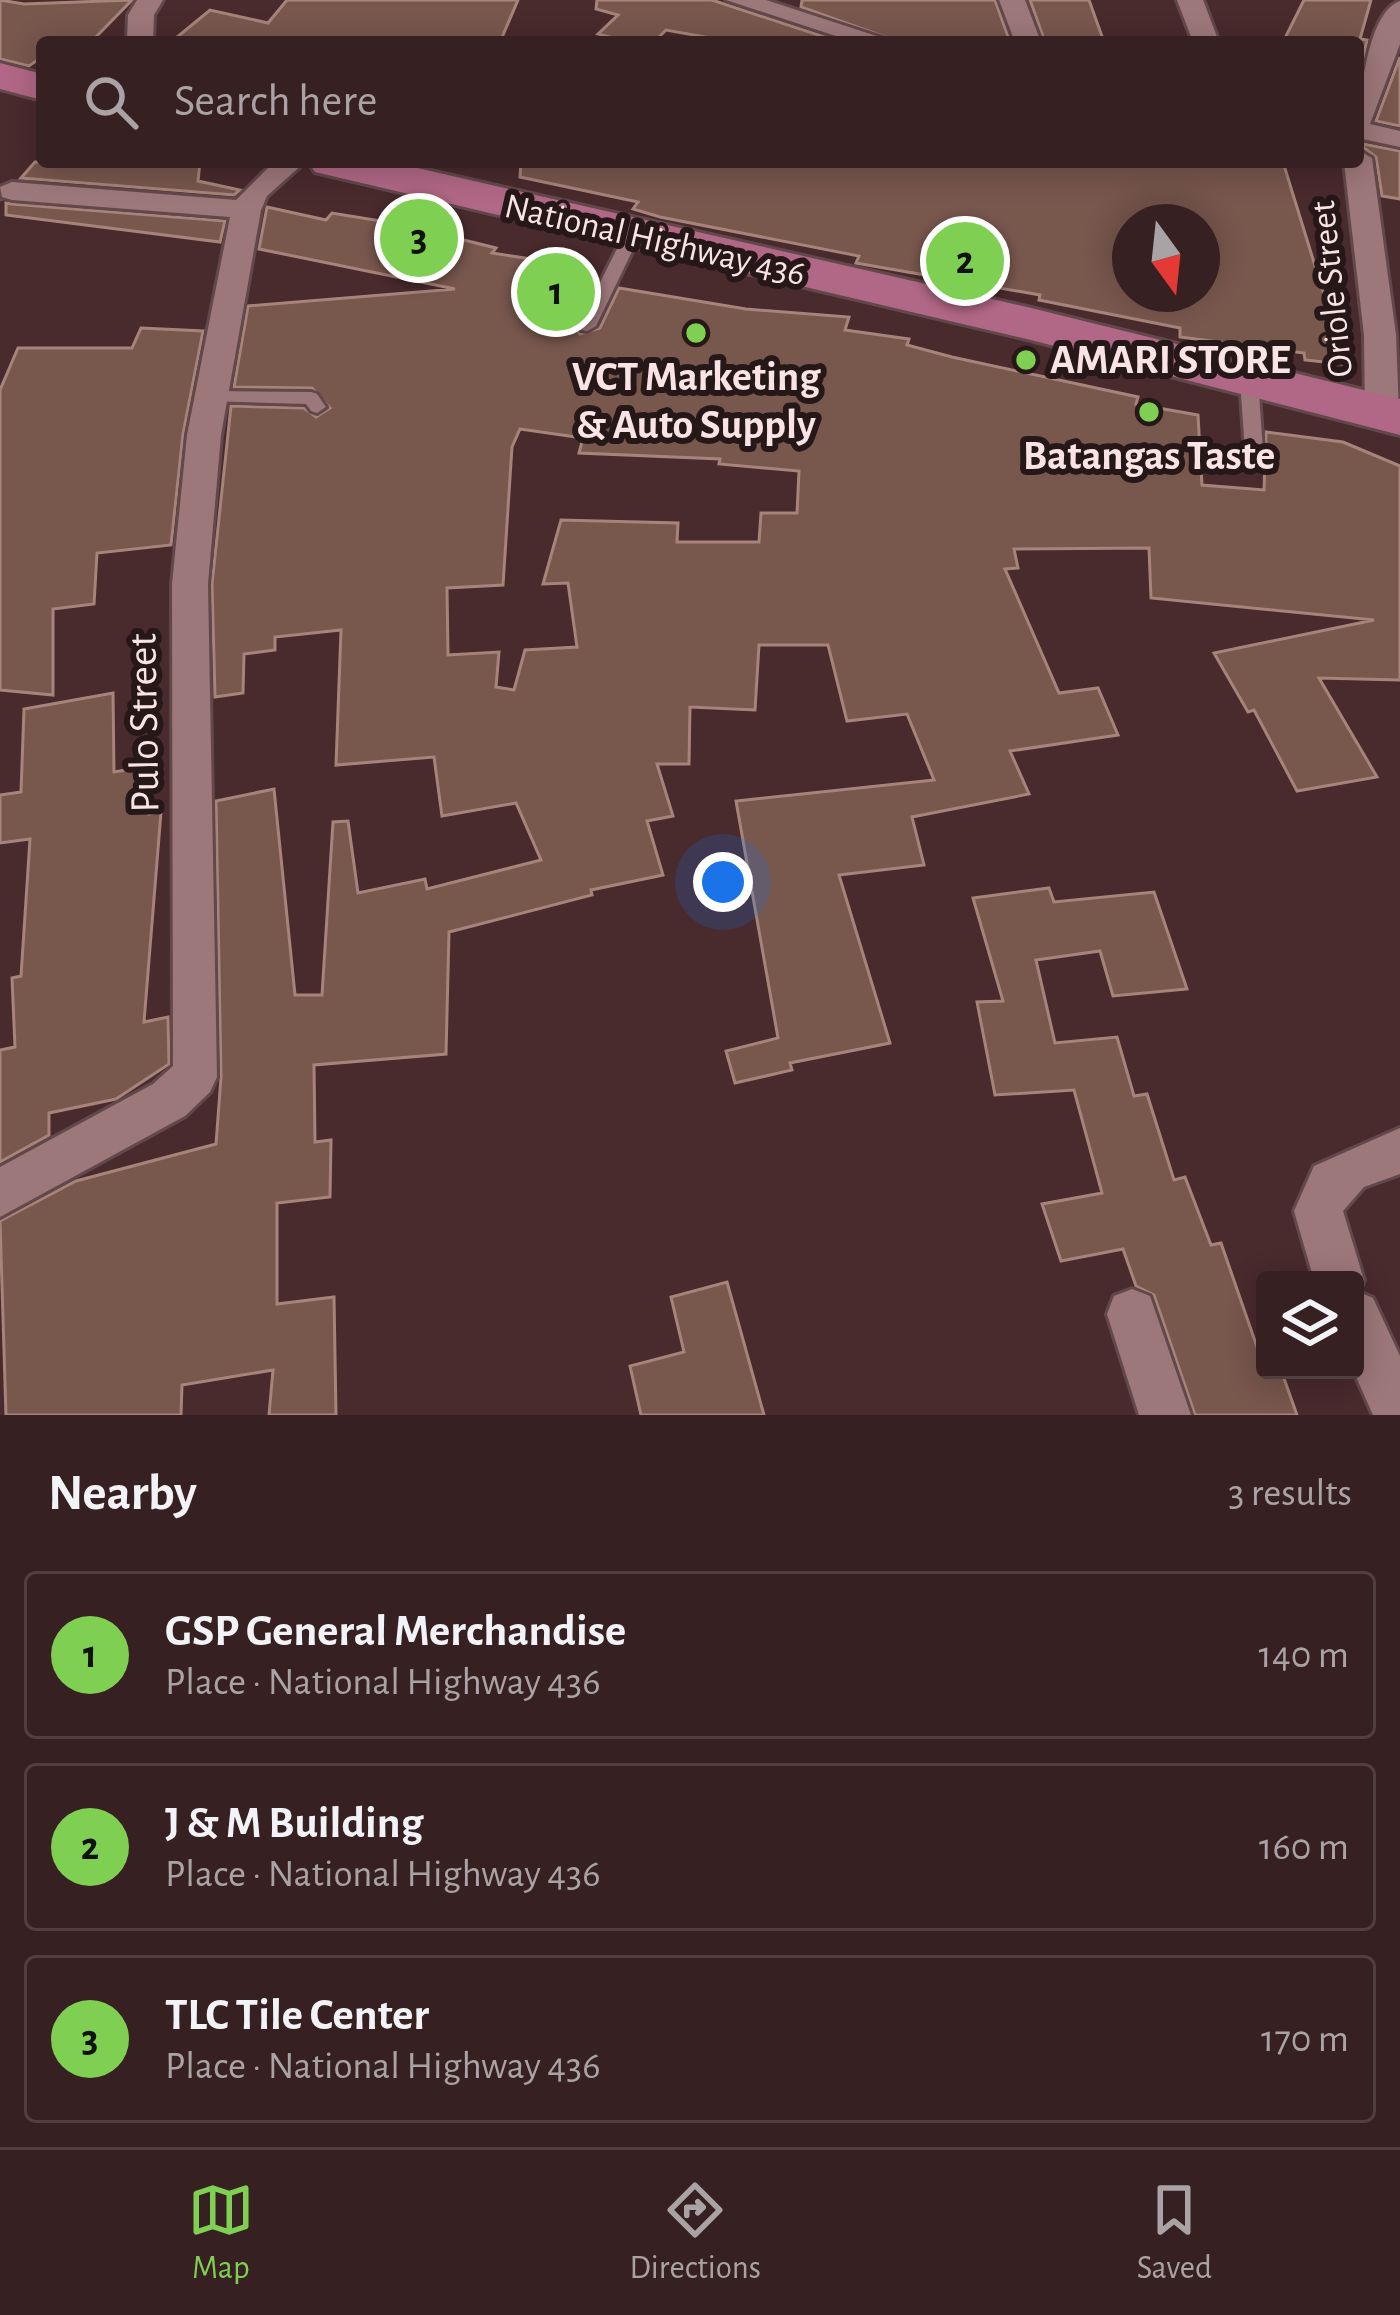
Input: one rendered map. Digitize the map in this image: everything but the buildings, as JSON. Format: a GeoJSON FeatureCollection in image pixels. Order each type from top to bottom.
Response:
{"type":"FeatureCollection","features":[{"type":"Feature","properties":{"kind":"main road","name":"National Highway 436"},"geometry":{"type":"LineString","coordinates":[[355,168],[632,236],[1027,323],[1391,415]]}},
{"type":"Feature","properties":{"kind":"street"},"geometry":{"type":"LineString","coordinates":[[140,36],[141,15],[150,0]]}},
{"type":"Feature","properties":{"kind":"street"},"geometry":{"type":"LineString","coordinates":[[739,0],[862,36]]}},
{"type":"Feature","properties":{"kind":"street"},"geometry":{"type":"LineString","coordinates":[[1012,0],[1026,36]]}},
{"type":"Feature","properties":{"kind":"street"},"geometry":{"type":"LineString","coordinates":[[1190,0],[1204,36]]}},
{"type":"Feature","properties":{"kind":"street"},"geometry":{"type":"LineString","coordinates":[[1364,109],[1400,9]]}},
{"type":"Feature","properties":{"kind":"street"},"geometry":{"type":"LineString","coordinates":[[1364,128],[1400,139]]}},
{"type":"Feature","properties":{"kind":"street"},"geometry":{"type":"LineString","coordinates":[[12,191],[246,210],[255,192],[284,168]]}},
{"type":"Feature","properties":{"kind":"street","name":"Oriole Street"},"geometry":{"type":"LineString","coordinates":[[1359,168],[1391,415]]}},
{"type":"Feature","properties":{"kind":"street","name":"Pulo Street"},"geometry":{"type":"LineString","coordinates":[[0,1193],[170,1100],[194,1077],[198,1058],[190,584],[211,397],[246,210]]}},
{"type":"Feature","properties":{"kind":"street"},"geometry":{"type":"LineString","coordinates":[[1335,1271],[1318,1234],[1314,1215],[1318,1197],[1333,1183],[1400,1151]]}},
{"type":"Feature","properties":{"kind":"street"},"geometry":{"type":"LineString","coordinates":[[1132,1314],[1166,1415]]}},
{"type":"Feature","properties":{"kind":"street"},"geometry":{"type":"LineString","coordinates":[[1364,1336],[1400,1415]]}},
{"type":"Feature","properties":{"kind":"lane"},"geometry":{"type":"LineString","coordinates":[[587,326],[632,236]]}},
{"type":"Feature","properties":{"kind":"lane"},"geometry":{"type":"LineString","coordinates":[[1250,380],[1255,465]]}},
{"type":"Feature","properties":{"kind":"lane"},"geometry":{"type":"LineString","coordinates":[[211,397],[290,394],[311,398],[317,407]]}},
{"type":"Feature","properties":{"kind":"waterway"},"geometry":{"type":"LineString","coordinates":[[0,197],[31,176]]}},
{"type":"Feature","properties":{"kind":"place","name":"TLC Tile Center"},"geometry":{"type":"Point","coordinates":[419,238]}},
{"type":"Feature","properties":{"kind":"place","name":"J & M Building"},"geometry":{"type":"Point","coordinates":[965,261]}},
{"type":"Feature","properties":{"kind":"place","name":"GSP General Merchandise"},"geometry":{"type":"Point","coordinates":[556,292]}},
{"type":"Feature","properties":{"kind":"place","name":"VCT Marketing & Auto Supply"},"geometry":{"type":"Point","coordinates":[696,333]}},
{"type":"Feature","properties":{"kind":"place","name":"AMARI STORE"},"geometry":{"type":"Point","coordinates":[1026,360]}},
{"type":"Feature","properties":{"kind":"place","name":"Batangas Taste"},"geometry":{"type":"Point","coordinates":[1149,412]}}]}
